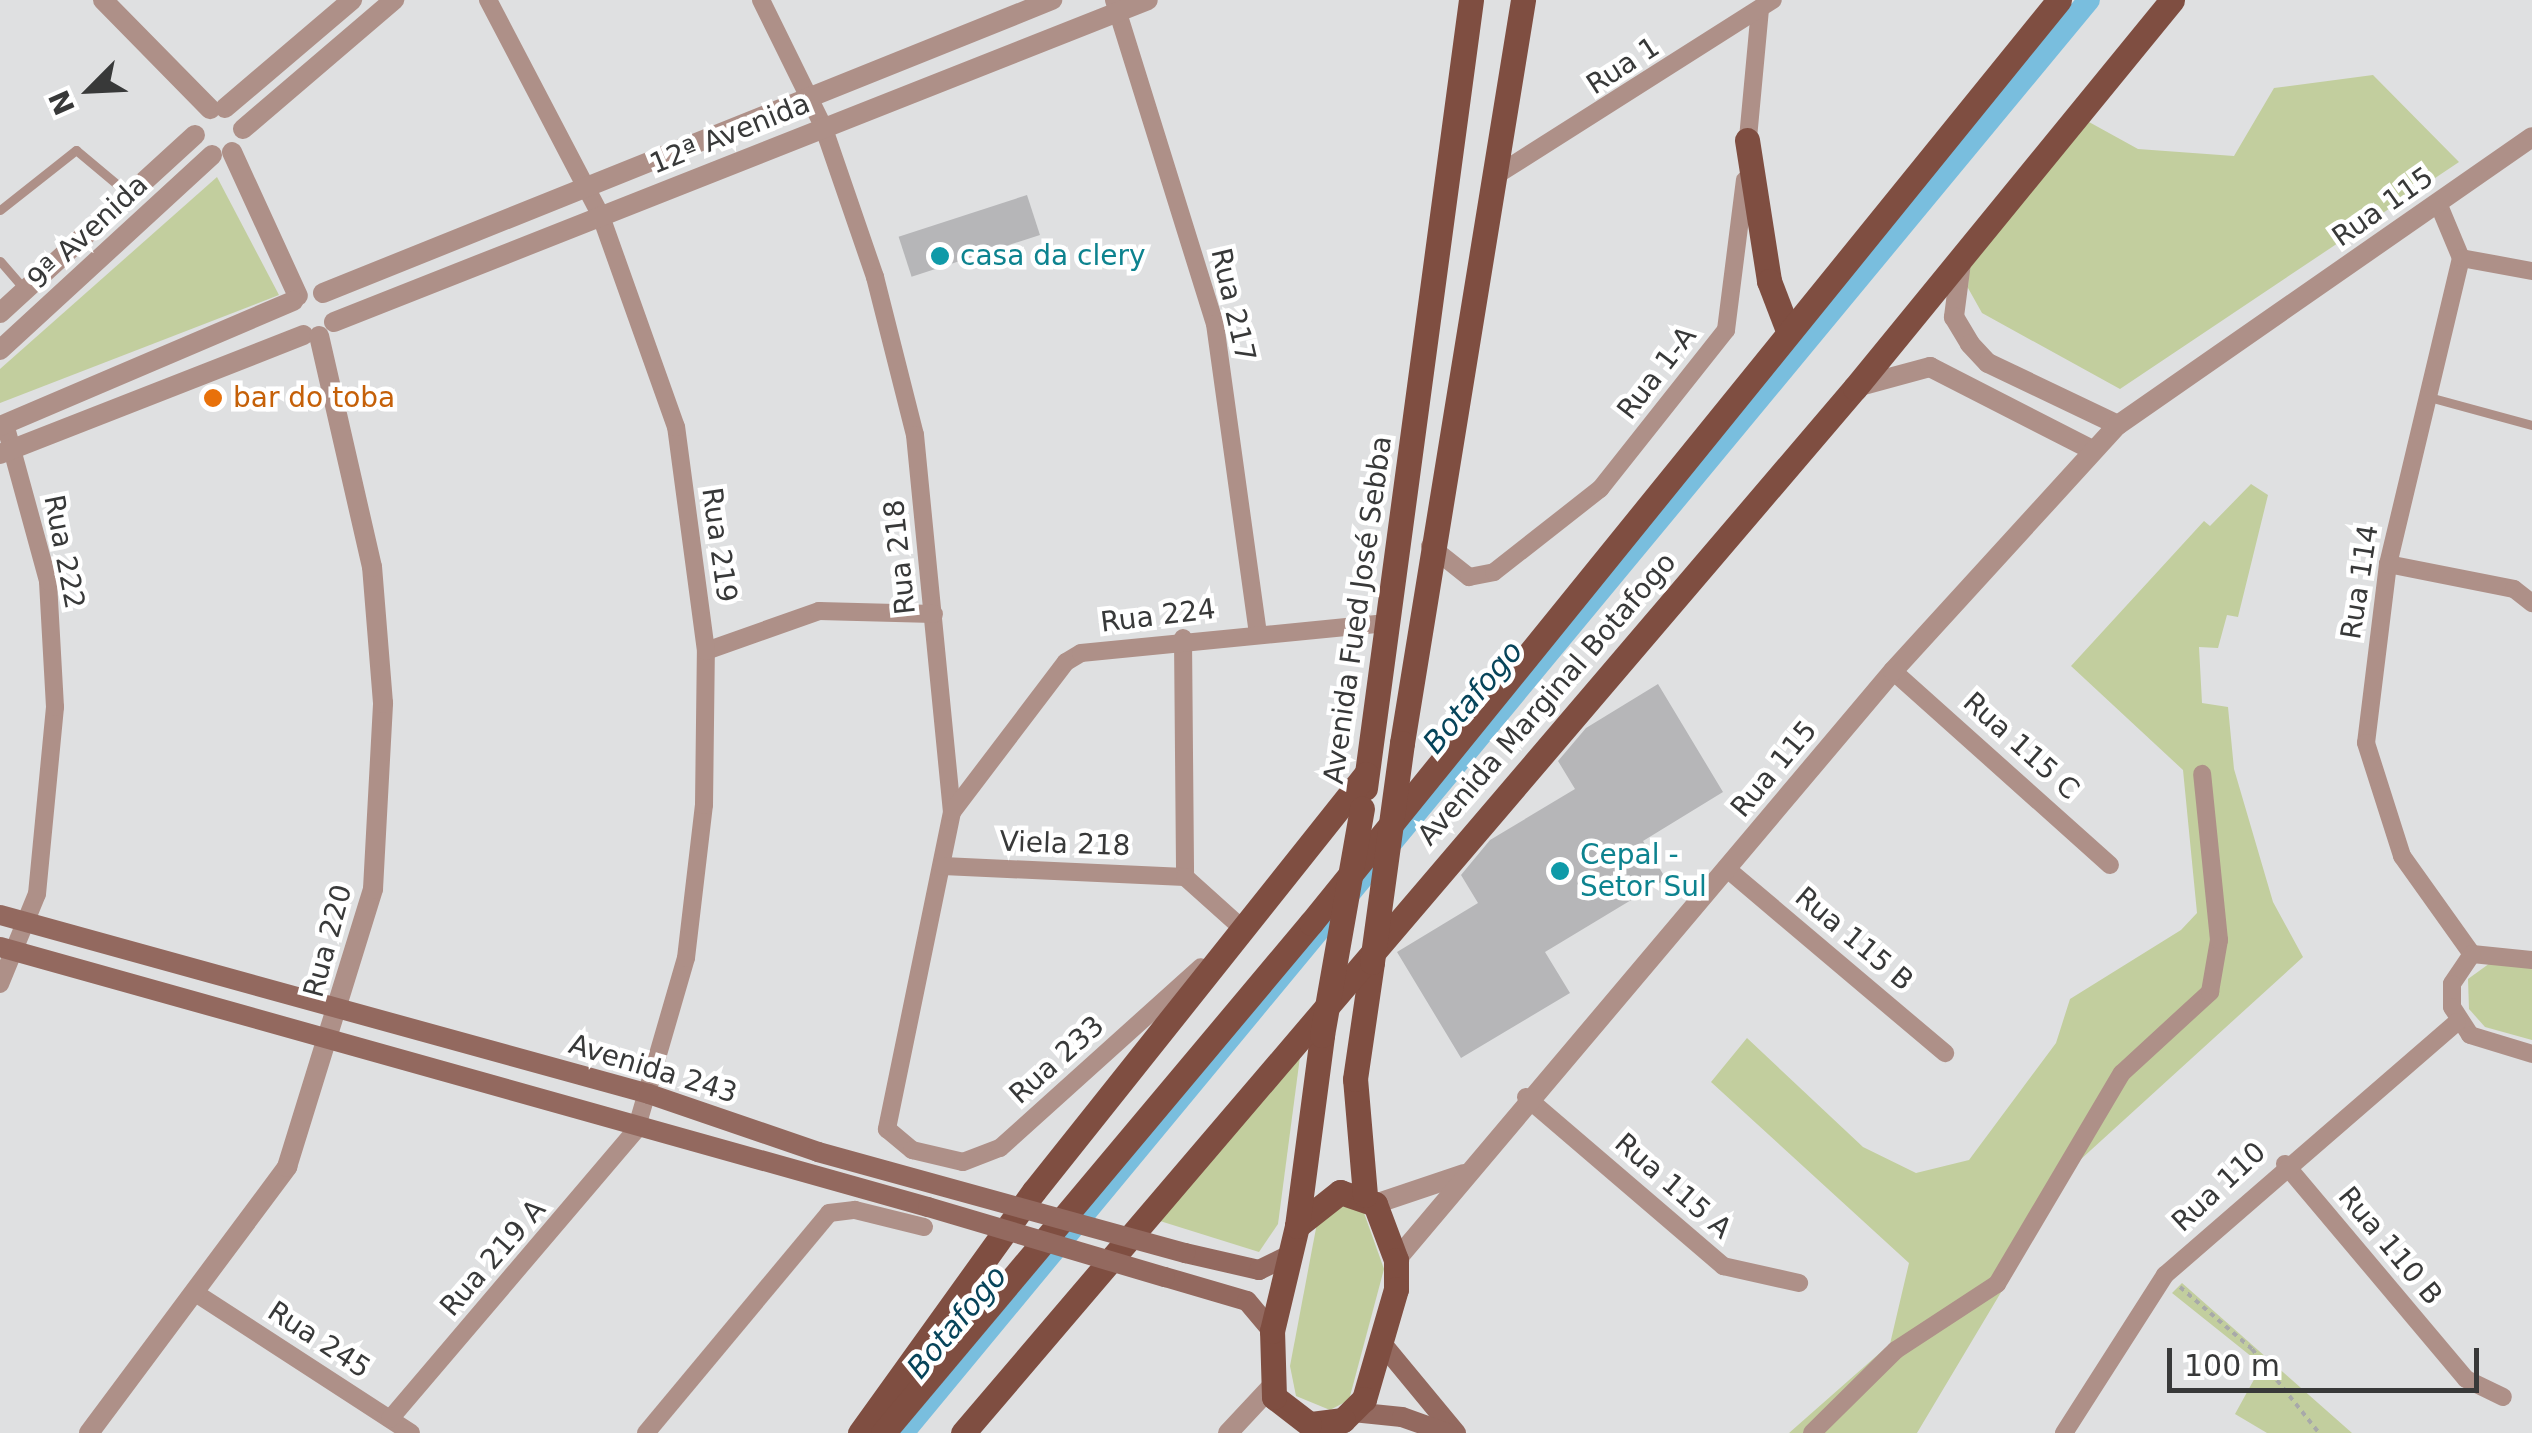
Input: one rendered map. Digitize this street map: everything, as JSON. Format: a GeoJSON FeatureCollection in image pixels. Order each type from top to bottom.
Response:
{"type":"FeatureCollection","features":[{"type":"Feature","properties":{"kind":"main road","name":"Avenida Fued José Sebba"},"geometry":{"type":"LineString","coordinates":[[1277,1433],[1272,1331],[1296,1226],[1322,1036],[1362,808],[1470,0]]}},
{"type":"Feature","properties":{"kind":"main road"},"geometry":{"type":"LineString","coordinates":[[1337,1423],[1384,1346],[1396,1260],[1370,1200],[1354,1079],[1430,546],[1500,173],[1523,0]]}},
{"type":"Feature","properties":{"kind":"main road","name":"Avenida Marginal Botafogo"},"geometry":{"type":"LineString","coordinates":[[882,1433],[1311,923],[1787,328],[2058,0]]}},
{"type":"Feature","properties":{"kind":"main road","name":"Avenida Marginal Botafogo"},"geometry":{"type":"LineString","coordinates":[[963,1433],[1855,388],[2172,0]]}},
{"type":"Feature","properties":{"kind":"main road"},"geometry":{"type":"LineString","coordinates":[[1748,140],[1769,281],[1787,328]]}},
{"type":"Feature","properties":{"kind":"main road"},"geometry":{"type":"LineString","coordinates":[[1387,624],[1398,628],[1402,734]]}},
{"type":"Feature","properties":{"kind":"main road"},"geometry":{"type":"LineString","coordinates":[[860,1433],[1034,1191],[1366,774]]}},
{"type":"Feature","properties":{"kind":"main road","name":"Avenida 243"},"geometry":{"type":"LineString","coordinates":[[0,915],[649,1094],[818,1152],[1185,1253],[1259,1270],[1286,1257]]}},
{"type":"Feature","properties":{"kind":"main road"},"geometry":{"type":"LineString","coordinates":[[7,949],[331,1036],[926,1217],[1247,1301],[1272,1331]]}},
{"type":"Feature","properties":{"kind":"main road"},"geometry":{"type":"LineString","coordinates":[[1296,1226],[1325,1198],[1370,1200]]}},
{"type":"Feature","properties":{"kind":"main road"},"geometry":{"type":"LineString","coordinates":[[1384,1346],[1456,1433]]}},
{"type":"Feature","properties":{"kind":"main road"},"geometry":{"type":"LineString","coordinates":[[1275,1396],[1309,1424],[1402,1417],[1447,1433]]}},
{"type":"Feature","properties":{"kind":"street"},"geometry":{"type":"LineString","coordinates":[[103,0],[207,119],[296,298],[290,320],[319,331],[323,293]]}},
{"type":"Feature","properties":{"kind":"street","name":"9ª Avenida"},"geometry":{"type":"LineString","coordinates":[[0,314],[131,196],[207,119],[352,0]]}},
{"type":"Feature","properties":{"kind":"street"},"geometry":{"type":"LineString","coordinates":[[222,154],[243,130],[394,0]]}},
{"type":"Feature","properties":{"kind":"street","name":"Rua 219"},"geometry":{"type":"LineString","coordinates":[[488,0],[601,216],[676,427],[706,650],[704,805],[686,958],[636,1130]]}},
{"type":"Feature","properties":{"kind":"street","name":"Rua 218"},"geometry":{"type":"LineString","coordinates":[[762,0],[823,126],[875,277],[915,435],[952,812],[887,1129]]}},
{"type":"Feature","properties":{"kind":"street","name":"12ª Avenida"},"geometry":{"type":"LineString","coordinates":[[296,298],[323,293],[1052,0]]}},
{"type":"Feature","properties":{"kind":"street","name":"12ª Avenida"},"geometry":{"type":"LineString","coordinates":[[6,452],[319,331],[1116,7],[1148,0]]}},
{"type":"Feature","properties":{"kind":"street","name":"Rua 1"},"geometry":{"type":"LineString","coordinates":[[1500,173],[1766,5]]}},
{"type":"Feature","properties":{"kind":"street","name":"Rua 1-A"},"geometry":{"type":"LineString","coordinates":[[1430,546],[1469,577],[1516,557],[1600,490],[1726,330],[1766,5]]}},
{"type":"Feature","properties":{"kind":"street","name":"Rua 217"},"geometry":{"type":"LineString","coordinates":[[1116,7],[1215,324],[1258,632]]}},
{"type":"Feature","properties":{"kind":"street"},"geometry":{"type":"LineString","coordinates":[[207,119],[243,130]]}},
{"type":"Feature","properties":{"kind":"street","name":"Rua 115"},"geometry":{"type":"LineString","coordinates":[[1396,1260],[1526,1097],[1893,671],[2092,450],[2118,425],[2532,137]]}},
{"type":"Feature","properties":{"kind":"street","name":"9ª Avenida"},"geometry":{"type":"LineString","coordinates":[[0,350],[222,154]]}},
{"type":"Feature","properties":{"kind":"street"},"geometry":{"type":"LineString","coordinates":[[2438,202],[2462,258],[2532,271]]}},
{"type":"Feature","properties":{"kind":"street"},"geometry":{"type":"LineString","coordinates":[[1962,253],[1954,317],[1970,344],[1988,363],[2118,425]]}},
{"type":"Feature","properties":{"kind":"street","name":"Rua 114"},"geometry":{"type":"LineString","coordinates":[[2462,258],[2423,395],[2388,564],[2366,744],[2402,856],[2472,954]]}},
{"type":"Feature","properties":{"kind":"street"},"geometry":{"type":"LineString","coordinates":[[2,425],[296,298]]}},
{"type":"Feature","properties":{"kind":"street","name":"Rua 220"},"geometry":{"type":"LineString","coordinates":[[89,1433],[197,1294],[287,1167],[331,1036],[372,888],[383,703],[372,568],[319,331]]}},
{"type":"Feature","properties":{"kind":"street"},"geometry":{"type":"LineString","coordinates":[[1855,388],[1893,371],[1930,367],[2092,450]]}},
{"type":"Feature","properties":{"kind":"street","name":"Rua 222"},"geometry":{"type":"LineString","coordinates":[[0,984],[7,949],[27,923],[51,798],[55,707],[48,581],[6,452],[2,425]]}},
{"type":"Feature","properties":{"kind":"street"},"geometry":{"type":"LineString","coordinates":[[2388,564],[2514,588],[2532,603]]}},
{"type":"Feature","properties":{"kind":"street"},"geometry":{"type":"LineString","coordinates":[[706,650],[819,611],[934,614]]}},
{"type":"Feature","properties":{"kind":"street","name":"Rua 224"},"geometry":{"type":"LineString","coordinates":[[952,812],[1066,662],[1183,638],[1387,624]]}},
{"type":"Feature","properties":{"kind":"street"},"geometry":{"type":"LineString","coordinates":[[1183,638],[1185,876],[1243,929]]}},
{"type":"Feature","properties":{"kind":"street","name":"Rua 115 C"},"geometry":{"type":"LineString","coordinates":[[1893,671],[2110,865]]}},
{"type":"Feature","properties":{"kind":"street"},"geometry":{"type":"LineString","coordinates":[[1812,1433],[1896,1350],[1997,1284],[2122,1073],[2210,992],[2219,940],[2202,774]]}},
{"type":"Feature","properties":{"kind":"street","name":"Viela 218"},"geometry":{"type":"LineString","coordinates":[[943,866],[1185,876]]}},
{"type":"Feature","properties":{"kind":"street","name":"Rua 115 B"},"geometry":{"type":"LineString","coordinates":[[1726,868],[1946,1053]]}},
{"type":"Feature","properties":{"kind":"street","name":"Rua 233"},"geometry":{"type":"LineString","coordinates":[[887,1129],[912,1150],[963,1162],[1000,1148],[1243,929]]}},
{"type":"Feature","properties":{"kind":"street"},"geometry":{"type":"LineString","coordinates":[[2532,960],[2472,954],[2452,984],[2457,1022],[2470,1036],[2532,1054]]}},
{"type":"Feature","properties":{"kind":"street","name":"Rua 110"},"geometry":{"type":"LineString","coordinates":[[2064,1433],[2165,1274],[2285,1164],[2457,1022]]}},
{"type":"Feature","properties":{"kind":"street","name":"Rua 115 A"},"geometry":{"type":"LineString","coordinates":[[1526,1097],[1723,1266],[1800,1284]]}},
{"type":"Feature","properties":{"kind":"street","name":"Rua 219 A"},"geometry":{"type":"LineString","coordinates":[[390,1419],[636,1130]]}},
{"type":"Feature","properties":{"kind":"street","name":"Rua 110 B"},"geometry":{"type":"LineString","coordinates":[[2285,1164],[2466,1379],[2503,1397]]}},
{"type":"Feature","properties":{"kind":"street"},"geometry":{"type":"LineString","coordinates":[[1370,1200],[1464,1174]]}},
{"type":"Feature","properties":{"kind":"street"},"geometry":{"type":"LineString","coordinates":[[646,1433],[829,1213],[855,1210],[926,1217]]}},
{"type":"Feature","properties":{"kind":"street","name":"Rua 245"},"geometry":{"type":"LineString","coordinates":[[197,1294],[411,1433]]}},
{"type":"Feature","properties":{"kind":"street"},"geometry":{"type":"LineString","coordinates":[[1228,1433],[1275,1396]]}},
{"type":"Feature","properties":{"kind":"lane"},"geometry":{"type":"LineString","coordinates":[[0,210],[76,150],[131,196]]}},
{"type":"Feature","properties":{"kind":"lane"},"geometry":{"type":"LineString","coordinates":[[0,260],[26,292]]}},
{"type":"Feature","properties":{"kind":"lane"},"geometry":{"type":"LineString","coordinates":[[2423,395],[2532,425]]}},
{"type":"Feature","properties":{"kind":"path"},"geometry":{"type":"LineString","coordinates":[[2165,1274],[2252,1349],[2319,1433]]}},
{"type":"Feature","properties":{"kind":"green space"},"geometry":{"type":"Polygon","coordinates":[[[2373,75],[2459,162],[2120,389],[1982,313],[1968,288],[1970,249],[2089,122],[2138,149],[2234,156],[2274,88],[2373,75]]]}},
{"type":"Feature","properties":{"kind":"green space"},"geometry":{"type":"Polygon","coordinates":[[[217,177],[279,295],[0,403],[0,369],[217,177]]]}},
{"type":"Feature","properties":{"kind":"green space"},"geometry":{"type":"Polygon","coordinates":[[[2251,484],[2268,495],[2238,617],[2227,615],[2218,648],[2199,647],[2202,703],[2228,707],[2234,769],[2273,902],[2303,957],[2080,1160],[1917,1433],[1789,1433],[1890,1344],[1909,1263],[1711,1082],[1747,1038],[1863,1147],[1916,1173],[1969,1160],[2056,1043],[2070,999],[2181,930],[2197,913],[2183,770],[2071,666],[2204,521],[2210,526],[2251,484]]]}},
{"type":"Feature","properties":{"kind":"green space"},"geometry":{"type":"Polygon","coordinates":[[[2497,958],[2532,964],[2532,1040],[2485,1027],[2469,1009],[2468,979],[2497,958]]]}},
{"type":"Feature","properties":{"kind":"green space"},"geometry":{"type":"Polygon","coordinates":[[[1303,1034],[1278,1224],[1259,1252],[1144,1216],[1303,1034]]]}},
{"type":"Feature","properties":{"kind":"green space"},"geometry":{"type":"Polygon","coordinates":[[[1335,1205],[1363,1210],[1384,1269],[1349,1400],[1330,1410],[1296,1396],[1290,1366],[1317,1223],[1335,1205]]]}},
{"type":"Feature","properties":{"kind":"green space"},"geometry":{"type":"Polygon","coordinates":[[[2182,1283],[2352,1433],[2267,1433],[2235,1414],[2262,1365],[2172,1293],[2182,1283]]]}},
{"type":"Feature","properties":{"kind":"building","name":"casa da clery"},"geometry":{"type":"Polygon","coordinates":[[[1027,195],[1040,235],[912,277],[899,237],[1027,195]]]}},
{"type":"Feature","properties":{"kind":"building","name":"Cepal - Setor Sul"},"geometry":{"type":"Polygon","coordinates":[[[1658,684],[1723,792],[1643,841],[1666,879],[1545,952],[1570,993],[1461,1058],[1397,952],[1478,903],[1461,875],[1490,840],[1575,789],[1558,761],[1586,728],[1658,684]]]}},
{"type":"Feature","properties":{"kind":"waterway","name":"Botafogo"},"geometry":{"type":"LineString","coordinates":[[903,1433],[2089,0]]}},
{"type":"Feature","properties":{"kind":"place","name":"casa da clery"},"geometry":{"type":"Point","coordinates":[940,256]}},
{"type":"Feature","properties":{"kind":"place","name":"bar do toba"},"geometry":{"type":"Point","coordinates":[213,398]}},
{"type":"Feature","properties":{"kind":"place","name":"Cepal - Setor Sul"},"geometry":{"type":"Point","coordinates":[1560,871]}}]}
